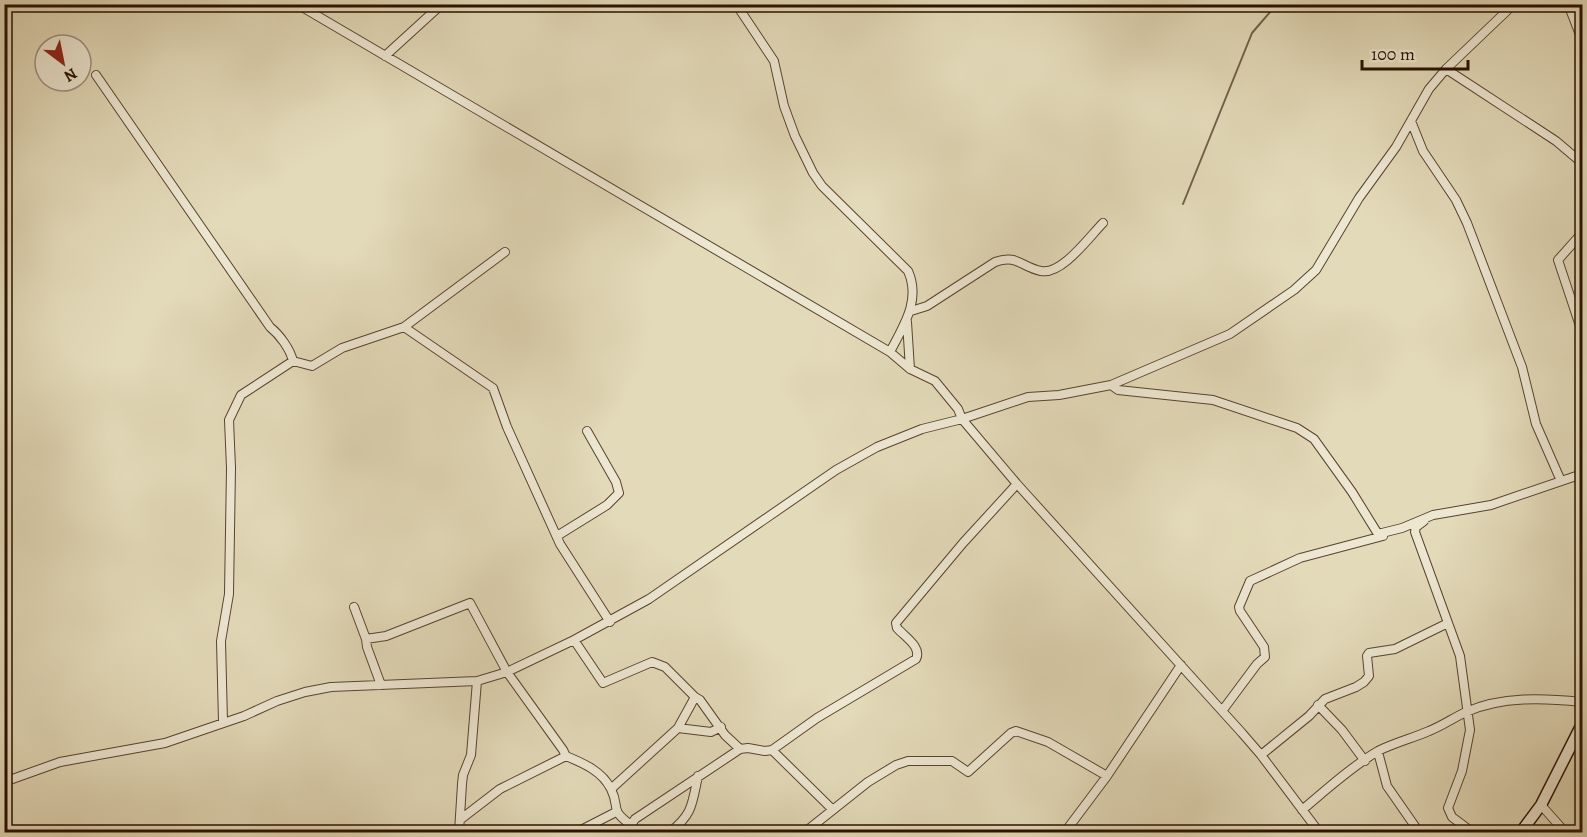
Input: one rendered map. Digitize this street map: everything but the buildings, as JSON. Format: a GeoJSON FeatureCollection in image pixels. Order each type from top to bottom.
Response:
{"type":"FeatureCollection","features":[{"type":"Feature","properties":{"kind":"street"},"geometry":{"type":"LineString","coordinates":[[297,4],[890,352],[910,369],[935,381],[958,409],[962,419],[1017,484],[1261,754],[1319,832]]}},
{"type":"Feature","properties":{"kind":"street"},"geometry":{"type":"LineString","coordinates":[[385,56],[442,4]]}},
{"type":"Feature","properties":{"kind":"street"},"geometry":{"type":"LineString","coordinates":[[736,4],[774,61],[784,106],[795,136],[813,173],[822,186],[861,222],[908,271],[913,283],[911,311],[890,352]]}},
{"type":"Feature","properties":{"kind":"street"},"geometry":{"type":"LineString","coordinates":[[4,782],[60,762],[165,743],[305,692],[331,687],[477,681],[507,672],[610,622],[649,599],[836,470],[877,447],[922,429],[962,419],[1028,397],[1111,385],[1230,334],[1294,290],[1316,270],[1359,198],[1396,147],[1429,89],[1446,69],[1514,4]]}},
{"type":"Feature","properties":{"kind":"street"},"geometry":{"type":"LineString","coordinates":[[1568,4],[1582,40]]}},
{"type":"Feature","properties":{"kind":"street"},"geometry":{"type":"LineString","coordinates":[[1446,69],[1556,141],[1582,163]]}},
{"type":"Feature","properties":{"kind":"street"},"geometry":{"type":"LineString","coordinates":[[96,75],[126,115],[270,327],[276,332],[293,361]]}},
{"type":"Feature","properties":{"kind":"street"},"geometry":{"type":"LineString","coordinates":[[1411,121],[1423,151],[1456,200],[1467,223],[1522,367],[1536,424],[1562,481]]}},
{"type":"Feature","properties":{"kind":"street"},"geometry":{"type":"LineString","coordinates":[[911,311],[927,306],[995,262],[1004,259],[1014,259],[1039,270],[1048,271],[1061,266],[1103,223]]}},
{"type":"Feature","properties":{"kind":"street"},"geometry":{"type":"LineString","coordinates":[[1582,233],[1558,261],[1582,332]]}},
{"type":"Feature","properties":{"kind":"street"},"geometry":{"type":"LineString","coordinates":[[223,722],[221,641],[229,594],[231,468],[229,420],[241,395],[293,361],[312,366],[342,348],[404,327],[505,252]]}},
{"type":"Feature","properties":{"kind":"street"},"geometry":{"type":"LineString","coordinates":[[907,320],[910,369]]}},
{"type":"Feature","properties":{"kind":"street"},"geometry":{"type":"LineString","coordinates":[[404,327],[493,388],[507,427],[560,544],[610,622]]}},
{"type":"Feature","properties":{"kind":"street"},"geometry":{"type":"LineString","coordinates":[[1111,385],[1118,390],[1213,400],[1297,428],[1314,439],[1352,492],[1378,534],[1402,528],[1433,515],[1491,506],[1579,475],[1582,484]]}},
{"type":"Feature","properties":{"kind":"street"},"geometry":{"type":"LineString","coordinates":[[557,536],[607,505],[619,493],[616,482],[586,431]]}},
{"type":"Feature","properties":{"kind":"street"},"geometry":{"type":"LineString","coordinates":[[366,639],[386,636],[470,603],[507,672],[566,756],[591,767],[611,789],[616,812],[631,829],[635,819],[740,750],[748,748],[765,752],[772,750],[817,718],[916,659],[919,654],[917,648],[897,628],[896,623],[963,543],[1017,484]]}},
{"type":"Feature","properties":{"kind":"street"},"geometry":{"type":"LineString","coordinates":[[1222,711],[1264,657],[1264,647],[1239,607],[1250,582],[1300,558],[1416,527],[1433,515]]}},
{"type":"Feature","properties":{"kind":"street"},"geometry":{"type":"LineString","coordinates":[[1416,527],[1417,543],[1460,656],[1470,730],[1462,771],[1448,808],[1452,817],[1472,832]]}},
{"type":"Feature","properties":{"kind":"street"},"geometry":{"type":"LineString","coordinates":[[354,607],[381,685]]}},
{"type":"Feature","properties":{"kind":"street"},"geometry":{"type":"LineString","coordinates":[[1261,754],[1309,716],[1325,699],[1364,682],[1369,676],[1367,656],[1370,653],[1395,649],[1448,623]]}},
{"type":"Feature","properties":{"kind":"street"},"geometry":{"type":"LineString","coordinates":[[574,640],[603,683],[652,662],[664,667],[694,697],[700,700],[725,735],[740,750]]}},
{"type":"Feature","properties":{"kind":"street"},"geometry":{"type":"LineString","coordinates":[[1065,832],[1107,776],[1181,665]]}},
{"type":"Feature","properties":{"kind":"street"},"geometry":{"type":"LineString","coordinates":[[459,832],[463,775],[471,755],[477,681]]}},
{"type":"Feature","properties":{"kind":"street"},"geometry":{"type":"LineString","coordinates":[[611,789],[678,728],[694,697]]}},
{"type":"Feature","properties":{"kind":"street"},"geometry":{"type":"LineString","coordinates":[[1302,810],[1378,752],[1431,730],[1467,711],[1521,699],[1582,702]]}},
{"type":"Feature","properties":{"kind":"street"},"geometry":{"type":"LineString","coordinates":[[1318,705],[1342,730],[1365,761]]}},
{"type":"Feature","properties":{"kind":"street"},"geometry":{"type":"LineString","coordinates":[[1521,832],[1541,805],[1582,724]]}},
{"type":"Feature","properties":{"kind":"street"},"geometry":{"type":"LineString","coordinates":[[678,728],[711,732],[721,727]]}},
{"type":"Feature","properties":{"kind":"street"},"geometry":{"type":"LineString","coordinates":[[805,832],[868,782],[896,765],[908,760],[952,761],[968,771],[1016,731],[1048,742],[1107,776]]}},
{"type":"Feature","properties":{"kind":"street"},"geometry":{"type":"LineString","coordinates":[[772,750],[832,809]]}},
{"type":"Feature","properties":{"kind":"street"},"geometry":{"type":"LineString","coordinates":[[1378,752],[1387,786],[1419,832]]}},
{"type":"Feature","properties":{"kind":"street"},"geometry":{"type":"LineString","coordinates":[[461,819],[500,789],[566,756]]}},
{"type":"Feature","properties":{"kind":"street"},"geometry":{"type":"LineString","coordinates":[[670,832],[685,820],[691,807],[698,776]]}},
{"type":"Feature","properties":{"kind":"street"},"geometry":{"type":"LineString","coordinates":[[1541,805],[1564,832]]}},
{"type":"Feature","properties":{"kind":"street"},"geometry":{"type":"LineString","coordinates":[[577,832],[616,812]]}},
{"type":"Feature","properties":{"kind":"waterway"},"geometry":{"type":"LineString","coordinates":[[1183,204],[1252,33],[1277,4]]}}]}
